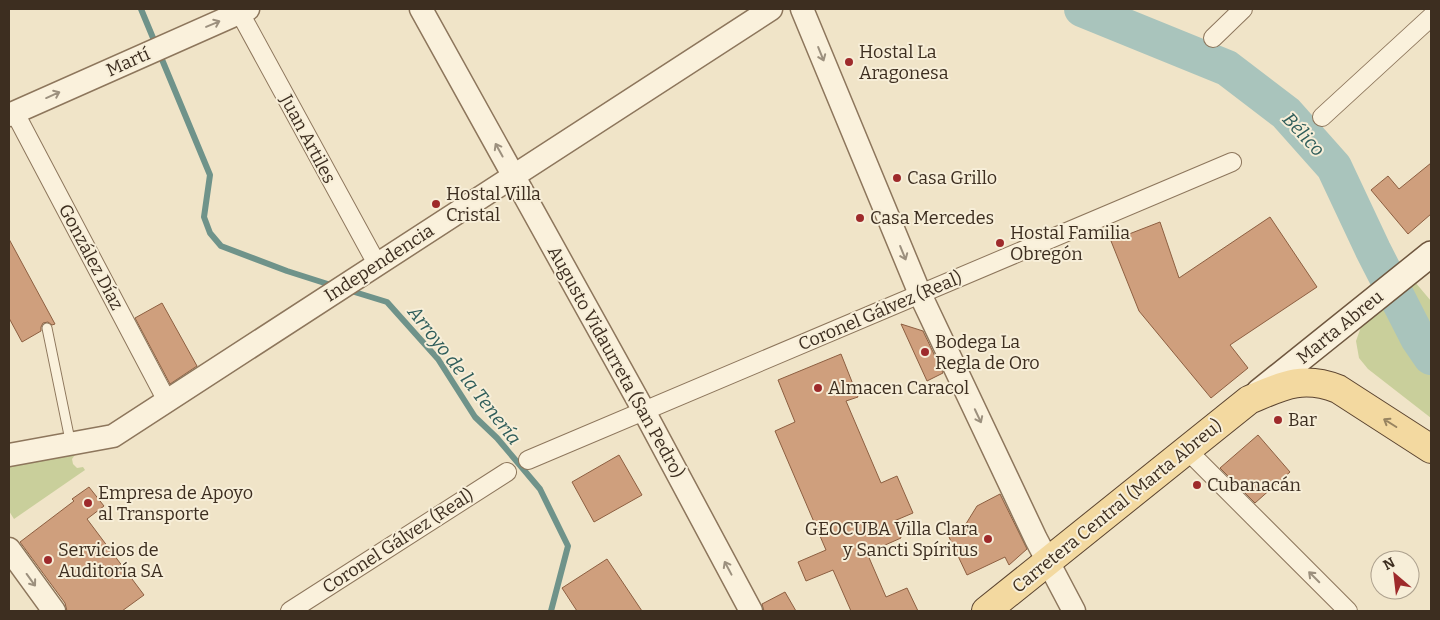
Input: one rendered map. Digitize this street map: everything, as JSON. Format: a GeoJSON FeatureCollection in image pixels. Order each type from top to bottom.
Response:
{"type":"FeatureCollection","features":[{"type":"Feature","properties":{"kind":"main road","name":"Marta Abreu"},"geometry":{"type":"LineString","coordinates":[[1249,400],[1431,254]]}},
{"type":"Feature","properties":{"kind":"main road","name":"Carretera Central (Marta Abreu)"},"geometry":{"type":"LineString","coordinates":[[986,611],[1249,400],[1284,385],[1307,382],[1323,383],[1338,389],[1431,449]]}},
{"type":"Feature","properties":{"kind":"street","name":"Augusto Vidaurreta (San Pedro)"},"geometry":{"type":"LineString","coordinates":[[421,9],[644,412],[751,611]]}},
{"type":"Feature","properties":{"kind":"street","name":"Independencia"},"geometry":{"type":"LineString","coordinates":[[71,445],[113,436],[771,9]]}},
{"type":"Feature","properties":{"kind":"street"},"geometry":{"type":"LineString","coordinates":[[802,9],[920,294],[1048,562],[1074,611]]}},
{"type":"Feature","properties":{"kind":"street"},"geometry":{"type":"LineString","coordinates":[[1214,38],[1243,9]]}},
{"type":"Feature","properties":{"kind":"street","name":"Martí"},"geometry":{"type":"LineString","coordinates":[[12,114],[244,11]]}},
{"type":"Feature","properties":{"kind":"street","name":"Juan Artiles"},"geometry":{"type":"LineString","coordinates":[[244,11],[369,270]]}},
{"type":"Feature","properties":{"kind":"street"},"geometry":{"type":"LineString","coordinates":[[1322,118],[1431,17]]}},
{"type":"Feature","properties":{"kind":"street","name":"González Díaz"},"geometry":{"type":"LineString","coordinates":[[12,114],[167,401]]}},
{"type":"Feature","properties":{"kind":"street","name":"Coronel Gálvez (Real)"},"geometry":{"type":"LineString","coordinates":[[528,460],[1232,162]]}},
{"type":"Feature","properties":{"kind":"street"},"geometry":{"type":"LineString","coordinates":[[9,455],[71,445]]}},
{"type":"Feature","properties":{"kind":"street"},"geometry":{"type":"LineString","coordinates":[[1187,450],[1348,611]]}},
{"type":"Feature","properties":{"kind":"street","name":"Coronel Gálvez (Real)"},"geometry":{"type":"LineString","coordinates":[[290,611],[507,472]]}},
{"type":"Feature","properties":{"kind":"street"},"geometry":{"type":"LineString","coordinates":[[9,549],[54,611]]}},
{"type":"Feature","properties":{"kind":"lane"},"geometry":{"type":"LineString","coordinates":[[47,328],[71,445]]}},
{"type":"Feature","properties":{"kind":"green space"},"geometry":{"type":"Polygon","coordinates":[[[1415,282],[1431,301],[1431,418],[1368,369],[1359,358],[1356,341],[1362,324],[1415,282]]]}},
{"type":"Feature","properties":{"kind":"green space"},"geometry":{"type":"Polygon","coordinates":[[[75,455],[72,459],[73,464],[77,468],[83,467],[85,470],[14,519],[9,511],[9,465],[75,455]]]}},
{"type":"Feature","properties":{"kind":"building"},"geometry":{"type":"Polygon","coordinates":[[[1431,163],[1431,214],[1408,234],[1371,190],[1388,176],[1399,189],[1431,163]]]}},
{"type":"Feature","properties":{"kind":"building"},"geometry":{"type":"Polygon","coordinates":[[[1270,217],[1317,287],[1230,345],[1248,368],[1211,398],[1139,311],[1111,241],[1160,222],[1179,278],[1270,217]]]}},
{"type":"Feature","properties":{"kind":"building"},"geometry":{"type":"Polygon","coordinates":[[[9,239],[55,324],[43,323],[41,331],[22,342],[9,318],[9,239]]]}},
{"type":"Feature","properties":{"kind":"building"},"geometry":{"type":"Polygon","coordinates":[[[162,303],[197,366],[170,384],[135,318],[162,303]]]}},
{"type":"Feature","properties":{"kind":"building","name":"Bodega La Regla de Oro"},"geometry":{"type":"Polygon","coordinates":[[[901,324],[923,331],[943,373],[927,381],[901,324]]]}},
{"type":"Feature","properties":{"kind":"building"},"geometry":{"type":"Polygon","coordinates":[[[841,354],[858,397],[846,401],[881,483],[897,476],[913,513],[894,521],[901,538],[867,553],[886,597],[907,588],[918,611],[851,611],[833,570],[806,581],[798,562],[826,550],[775,431],[795,422],[778,380],[841,354]]]}},
{"type":"Feature","properties":{"kind":"building"},"geometry":{"type":"Polygon","coordinates":[[[1258,435],[1290,472],[1255,503],[1220,468],[1258,435]]]}},
{"type":"Feature","properties":{"kind":"building"},"geometry":{"type":"Polygon","coordinates":[[[619,455],[642,495],[594,522],[572,482],[619,455]]]}},
{"type":"Feature","properties":{"kind":"building","name":"Servicios de Auditoría SA"},"geometry":{"type":"Polygon","coordinates":[[[89,487],[104,506],[87,519],[144,595],[122,611],[67,611],[65,603],[20,542],[74,501],[72,499],[89,487]]]}},
{"type":"Feature","properties":{"kind":"building"},"geometry":{"type":"Polygon","coordinates":[[[1000,494],[1027,549],[1009,565],[1005,557],[967,575],[948,535],[964,527],[977,506],[1000,494]]]}},
{"type":"Feature","properties":{"kind":"building"},"geometry":{"type":"Polygon","coordinates":[[[607,559],[642,611],[577,611],[562,588],[607,559]]]}},
{"type":"Feature","properties":{"kind":"building"},"geometry":{"type":"Polygon","coordinates":[[[785,592],[796,611],[764,611],[762,604],[785,592]]]}},
{"type":"Feature","properties":{"kind":"waterway","name":"Arroyo de la Tenería"},"geometry":{"type":"LineString","coordinates":[[141,9],[210,175],[204,217],[210,233],[221,246],[287,271],[334,286]]}},
{"type":"Feature","properties":{"kind":"waterway","name":"Bélico"},"geometry":{"type":"LineString","coordinates":[[1082,9],[1227,68],[1286,113],[1334,167],[1373,250],[1418,338],[1431,357]]}},
{"type":"Feature","properties":{"kind":"waterway","name":"Arroyo de la Tenería"},"geometry":{"type":"LineString","coordinates":[[348,290],[387,302],[438,359],[475,417],[497,438],[540,489],[568,546],[551,611]]}},
{"type":"Feature","properties":{"kind":"place","name":"Hostal La Aragonesa"},"geometry":{"type":"Point","coordinates":[849,62]}},
{"type":"Feature","properties":{"kind":"place","name":"Casa Grillo"},"geometry":{"type":"Point","coordinates":[897,178]}},
{"type":"Feature","properties":{"kind":"place","name":"Hostal Villa Cristal"},"geometry":{"type":"Point","coordinates":[436,204]}},
{"type":"Feature","properties":{"kind":"place","name":"Casa Mercedes"},"geometry":{"type":"Point","coordinates":[860,218]}},
{"type":"Feature","properties":{"kind":"place","name":"Hostal Familia Obregón"},"geometry":{"type":"Point","coordinates":[1000,243]}},
{"type":"Feature","properties":{"kind":"place","name":"Bodega La Regla de Oro"},"geometry":{"type":"Point","coordinates":[925,352]}},
{"type":"Feature","properties":{"kind":"place","name":"Almacen Caracol"},"geometry":{"type":"Point","coordinates":[818,388]}},
{"type":"Feature","properties":{"kind":"place","name":"Bar"},"geometry":{"type":"Point","coordinates":[1278,420]}},
{"type":"Feature","properties":{"kind":"place","name":"Cubanacán"},"geometry":{"type":"Point","coordinates":[1197,485]}},
{"type":"Feature","properties":{"kind":"place","name":"Empresa de Apoyo al Transporte"},"geometry":{"type":"Point","coordinates":[88,503]}},
{"type":"Feature","properties":{"kind":"place","name":"GEOCUBA Villa Clara y Sancti Spíritus"},"geometry":{"type":"Point","coordinates":[988,539]}},
{"type":"Feature","properties":{"kind":"place","name":"Servicios de Auditoría SA"},"geometry":{"type":"Point","coordinates":[48,560]}}]}
